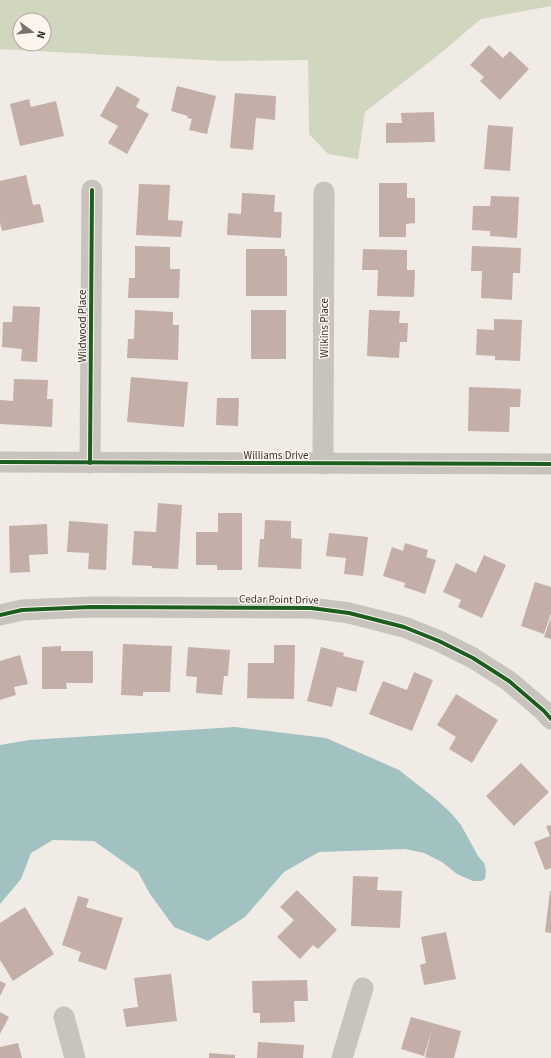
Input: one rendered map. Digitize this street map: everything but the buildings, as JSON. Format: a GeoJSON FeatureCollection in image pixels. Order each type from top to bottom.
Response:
{"type":"FeatureCollection","features":[{"type":"Feature","properties":{"kind":"street","name":"Wildwood Place"},"geometry":{"type":"LineString","coordinates":[[90,463],[92,190]]}},
{"type":"Feature","properties":{"kind":"street","name":"Wilkins Place"},"geometry":{"type":"LineString","coordinates":[[323,464],[324,192]]}},
{"type":"Feature","properties":{"kind":"street","name":"Williams Drive"},"geometry":{"type":"LineString","coordinates":[[0,462],[551,464]]}},
{"type":"Feature","properties":{"kind":"street","name":"Cedar Point Drive"},"geometry":{"type":"LineString","coordinates":[[0,615],[22,610],[91,607],[311,608],[350,613],[404,627],[439,641],[473,658],[509,680],[549,711]]}},
{"type":"Feature","properties":{"kind":"street"},"geometry":{"type":"LineString","coordinates":[[342,1058],[363,988]]}},
{"type":"Feature","properties":{"kind":"street"},"geometry":{"type":"LineString","coordinates":[[64,1017],[75,1058]]}},
{"type":"Feature","properties":{"kind":"green space"},"geometry":{"type":"Polygon","coordinates":[[[0,0],[551,0],[551,6],[481,19],[437,56],[365,112],[358,159],[328,154],[309,134],[308,60],[222,61],[52,52],[52,12],[12,12],[12,50],[0,49],[0,0]]]}},
{"type":"Feature","properties":{"kind":"water"},"geometry":{"type":"Polygon","coordinates":[[[235,727],[326,738],[399,770],[437,800],[461,825],[478,856],[484,863],[486,870],[485,879],[481,881],[473,881],[457,874],[442,862],[424,853],[405,849],[319,852],[284,872],[245,917],[208,941],[174,927],[150,894],[138,872],[94,841],[53,840],[31,853],[21,879],[0,904],[0,745],[29,740],[235,727]]]}},
{"type":"Feature","properties":{"kind":"cycle path"},"geometry":{"type":"LineString","coordinates":[[90,463],[92,190]]}},
{"type":"Feature","properties":{"kind":"cycle path"},"geometry":{"type":"LineString","coordinates":[[0,462],[551,464]]}},
{"type":"Feature","properties":{"kind":"cycle path"},"geometry":{"type":"LineString","coordinates":[[0,615],[22,610],[91,607],[311,608],[349,613],[404,627],[439,641],[473,658],[509,681],[544,711],[551,719]]}}]}
